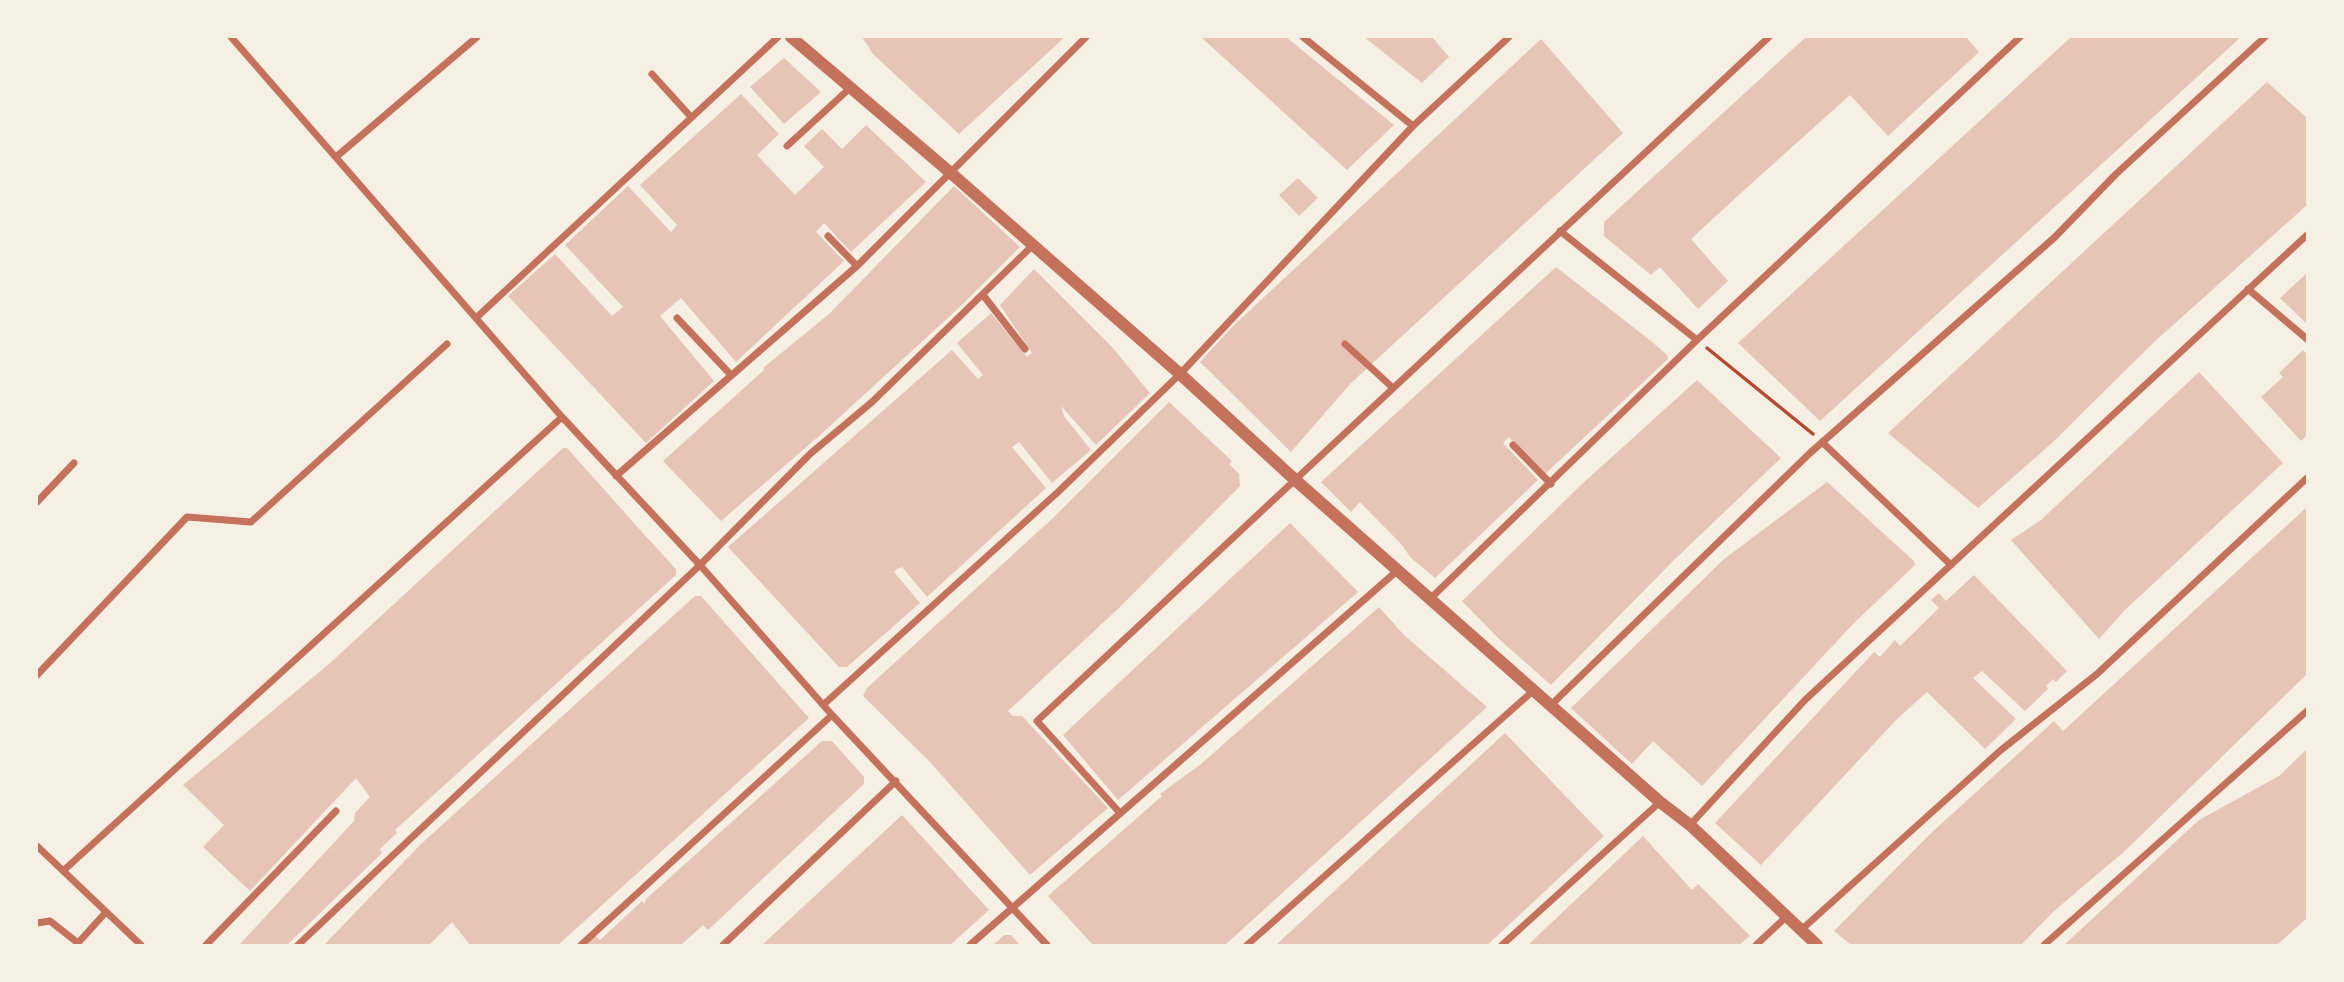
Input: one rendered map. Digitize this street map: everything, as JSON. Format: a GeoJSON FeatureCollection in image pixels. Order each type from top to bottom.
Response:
{"type":"FeatureCollection","features":[{"type":"Feature","properties":{"kind":"street"},"geometry":{"type":"LineString","coordinates":[[231,37],[562,417],[700,565],[832,715],[1047,945]]}},
{"type":"Feature","properties":{"kind":"street"},"geometry":{"type":"LineString","coordinates":[[336,157],[477,37]]}},
{"type":"Feature","properties":{"kind":"street"},"geometry":{"type":"LineString","coordinates":[[476,318],[778,37]]}},
{"type":"Feature","properties":{"kind":"street"},"geometry":{"type":"LineString","coordinates":[[792,37],[1180,374],[1293,478],[1660,802],[1690,825],[1785,918],[1817,945]]}},
{"type":"Feature","properties":{"kind":"street"},"geometry":{"type":"LineString","coordinates":[[616,476],[857,266],[952,174],[1086,37]]}},
{"type":"Feature","properties":{"kind":"street"},"geometry":{"type":"LineString","coordinates":[[1303,37],[1413,126]]}},
{"type":"Feature","properties":{"kind":"street"},"geometry":{"type":"LineString","coordinates":[[823,705],[1058,492],[1180,374],[1413,126],[1509,37]]}},
{"type":"Feature","properties":{"kind":"street"},"geometry":{"type":"LineString","coordinates":[[1120,813],[1037,721],[1293,478],[1769,37]]}},
{"type":"Feature","properties":{"kind":"street"},"geometry":{"type":"LineString","coordinates":[[1431,598],[1697,340],[2020,37]]}},
{"type":"Feature","properties":{"kind":"street"},"geometry":{"type":"LineString","coordinates":[[1551,705],[1822,442],[2055,237],[2116,174],[2265,37]]}},
{"type":"Feature","properties":{"kind":"street"},"geometry":{"type":"LineString","coordinates":[[652,74],[691,117]]}},
{"type":"Feature","properties":{"kind":"street"},"geometry":{"type":"LineString","coordinates":[[787,146],[850,88]]}},
{"type":"Feature","properties":{"kind":"street"},"geometry":{"type":"LineString","coordinates":[[1560,231],[1697,340]]}},
{"type":"Feature","properties":{"kind":"street"},"geometry":{"type":"LineString","coordinates":[[1690,825],[1805,700],[2307,235]]}},
{"type":"Feature","properties":{"kind":"street"},"geometry":{"type":"LineString","coordinates":[[828,236],[857,266]]}},
{"type":"Feature","properties":{"kind":"street"},"geometry":{"type":"LineString","coordinates":[[298,945],[700,565],[810,454],[872,402],[1032,246]]}},
{"type":"Feature","properties":{"kind":"street"},"geometry":{"type":"LineString","coordinates":[[2248,289],[2307,340]]}},
{"type":"Feature","properties":{"kind":"street"},"geometry":{"type":"LineString","coordinates":[[983,295],[1025,349]]}},
{"type":"Feature","properties":{"kind":"street"},"geometry":{"type":"LineString","coordinates":[[677,318],[731,375]]}},
{"type":"Feature","properties":{"kind":"street"},"geometry":{"type":"LineString","coordinates":[[37,675],[187,517],[251,522],[447,344]]}},
{"type":"Feature","properties":{"kind":"street"},"geometry":{"type":"LineString","coordinates":[[1345,344],[1392,387]]}},
{"type":"Feature","properties":{"kind":"street"},"geometry":{"type":"LineString","coordinates":[[63,871],[562,417]]}},
{"type":"Feature","properties":{"kind":"street"},"geometry":{"type":"LineString","coordinates":[[1822,442],[1951,565]]}},
{"type":"Feature","properties":{"kind":"street"},"geometry":{"type":"LineString","coordinates":[[1513,445],[1551,484]]}},
{"type":"Feature","properties":{"kind":"street"},"geometry":{"type":"LineString","coordinates":[[37,502],[74,463]]}},
{"type":"Feature","properties":{"kind":"street"},"geometry":{"type":"LineString","coordinates":[[1800,931],[2001,750],[2097,674],[2307,478]]}},
{"type":"Feature","properties":{"kind":"street"},"geometry":{"type":"LineString","coordinates":[[970,945],[1399,569]]}},
{"type":"Feature","properties":{"kind":"street"},"geometry":{"type":"LineString","coordinates":[[1247,945],[1534,690]]}},
{"type":"Feature","properties":{"kind":"street"},"geometry":{"type":"LineString","coordinates":[[2044,945],[2236,778],[2307,712]]}},
{"type":"Feature","properties":{"kind":"street"},"geometry":{"type":"LineString","coordinates":[[581,945],[832,715]]}},
{"type":"Feature","properties":{"kind":"street"},"geometry":{"type":"LineString","coordinates":[[723,945],[896,781]]}},
{"type":"Feature","properties":{"kind":"street"},"geometry":{"type":"LineString","coordinates":[[1502,945],[1660,802]]}},
{"type":"Feature","properties":{"kind":"street"},"geometry":{"type":"LineString","coordinates":[[206,945],[336,811]]}},
{"type":"Feature","properties":{"kind":"street"},"geometry":{"type":"LineString","coordinates":[[37,846],[141,945]]}},
{"type":"Feature","properties":{"kind":"street"},"geometry":{"type":"LineString","coordinates":[[37,923],[50,921],[79,944],[106,912]]}},
{"type":"Feature","properties":{"kind":"street"},"geometry":{"type":"LineString","coordinates":[[1756,945],[1785,918]]}},
{"type":"Feature","properties":{"kind":"path"},"geometry":{"type":"LineString","coordinates":[[1697,340],[1822,442]]}},
{"type":"Feature","properties":{"kind":"building"},"geometry":{"type":"Polygon","coordinates":[[[862,37],[1065,37],[959,134],[873,54],[862,37]]]}},
{"type":"Feature","properties":{"kind":"building"},"geometry":{"type":"Polygon","coordinates":[[[1201,37],[1286,37],[1394,125],[1347,170],[1201,37]]]}},
{"type":"Feature","properties":{"kind":"building"},"geometry":{"type":"Polygon","coordinates":[[[1364,37],[1432,37],[1449,57],[1422,83],[1364,37]]]}},
{"type":"Feature","properties":{"kind":"building"},"geometry":{"type":"Polygon","coordinates":[[[1806,37],[1966,37],[1979,52],[1888,136],[1850,95],[1742,192],[1691,239],[1728,281],[1698,309],[1660,267],[1651,275],[1604,236],[1604,222],[1806,37]]]}},
{"type":"Feature","properties":{"kind":"building"},"geometry":{"type":"Polygon","coordinates":[[[2071,37],[2241,37],[1820,421],[1738,343],[2071,37]]]}},
{"type":"Feature","properties":{"kind":"building"},"geometry":{"type":"Polygon","coordinates":[[[1541,39],[1623,133],[1351,383],[1291,452],[1200,362],[1231,328],[1541,39]]]}},
{"type":"Feature","properties":{"kind":"building"},"geometry":{"type":"Polygon","coordinates":[[[784,58],[821,92],[784,124],[750,87],[784,58]]]}},
{"type":"Feature","properties":{"kind":"building"},"geometry":{"type":"Polygon","coordinates":[[[2267,82],[2307,118],[2307,205],[2153,343],[2052,443],[1978,508],[1888,433],[2267,82]]]}},
{"type":"Feature","properties":{"kind":"building"},"geometry":{"type":"Polygon","coordinates":[[[741,94],[779,134],[757,155],[795,195],[824,167],[804,146],[822,129],[842,149],[866,125],[926,182],[851,252],[824,223],[816,232],[844,261],[736,362],[681,298],[660,316],[714,381],[646,443],[508,296],[555,254],[612,316],[623,307],[565,245],[628,186],[671,232],[677,225],[640,185],[741,94]]]}},
{"type":"Feature","properties":{"kind":"building"},"geometry":{"type":"Polygon","coordinates":[[[1298,178],[1318,198],[1299,216],[1279,195],[1298,178]]]}},
{"type":"Feature","properties":{"kind":"building"},"geometry":{"type":"Polygon","coordinates":[[[954,186],[1020,247],[963,304],[819,436],[721,521],[663,461],[764,370],[763,368],[829,314],[954,186]]]}},
{"type":"Feature","properties":{"kind":"building"},"geometry":{"type":"Polygon","coordinates":[[[1556,267],[1651,341],[1668,359],[1544,475],[1509,437],[1503,443],[1538,480],[1435,578],[1411,558],[1360,502],[1351,512],[1321,482],[1556,267]]]}},
{"type":"Feature","properties":{"kind":"building"},"geometry":{"type":"Polygon","coordinates":[[[1034,269],[1112,347],[1150,393],[1096,445],[1061,406],[1064,416],[1091,450],[1052,483],[1019,442],[1012,447],[1046,488],[927,597],[902,567],[897,569],[894,572],[920,603],[847,667],[839,667],[728,547],[952,350],[978,379],[983,375],[957,343],[991,313],[1027,357],[1032,353],[1000,305],[1034,269]]]}},
{"type":"Feature","properties":{"kind":"building"},"geometry":{"type":"Polygon","coordinates":[[[2307,273],[2307,324],[2280,298],[2307,273]]]}},
{"type":"Feature","properties":{"kind":"building"},"geometry":{"type":"Polygon","coordinates":[[[2303,350],[2307,354],[2307,435],[2301,441],[2261,397],[2283,377],[2279,373],[2303,350]]]}},
{"type":"Feature","properties":{"kind":"building"},"geometry":{"type":"Polygon","coordinates":[[[2199,372],[2283,463],[2125,610],[2099,639],[2011,540],[2041,520],[2199,372]]]}},
{"type":"Feature","properties":{"kind":"building"},"geometry":{"type":"Polygon","coordinates":[[[1697,380],[1781,458],[1674,560],[1551,685],[1500,640],[1462,601],[1581,485],[1697,380]]]}},
{"type":"Feature","properties":{"kind":"building"},"geometry":{"type":"Polygon","coordinates":[[[1169,402],[1232,461],[1229,464],[1239,474],[1240,486],[1119,608],[1008,711],[1013,716],[1022,716],[1108,808],[1030,875],[930,762],[863,696],[867,688],[1053,518],[1169,402]]]}},
{"type":"Feature","properties":{"kind":"building"},"geometry":{"type":"Polygon","coordinates":[[[563,448],[567,448],[676,569],[676,575],[395,830],[397,833],[380,849],[382,853],[287,945],[239,945],[354,821],[355,813],[370,797],[356,778],[250,891],[203,847],[224,825],[183,785],[329,664],[563,448]]]}},
{"type":"Feature","properties":{"kind":"building"},"geometry":{"type":"Polygon","coordinates":[[[1827,482],[1914,561],[1915,565],[1853,624],[1702,786],[1653,741],[1632,764],[1571,708],[1724,559],[1827,482]]]}},
{"type":"Feature","properties":{"kind":"building"},"geometry":{"type":"Polygon","coordinates":[[[2307,507],[2307,674],[2127,849],[2053,912],[2021,945],[1851,945],[1834,931],[1929,835],[2054,721],[2063,731],[2307,507]]]}},
{"type":"Feature","properties":{"kind":"building"},"geometry":{"type":"Polygon","coordinates":[[[1290,523],[1358,592],[1118,800],[1063,735],[1290,523]]]}},
{"type":"Feature","properties":{"kind":"building"},"geometry":{"type":"Polygon","coordinates":[[[1974,575],[2067,671],[2056,682],[2053,679],[2046,686],[2048,689],[2025,711],[1982,671],[1973,678],[2016,719],[1985,749],[1927,692],[1898,718],[1761,865],[1715,823],[1874,652],[1880,657],[1895,640],[1900,646],[1939,608],[1931,600],[1939,593],[1946,601],[1974,575]]]}},
{"type":"Feature","properties":{"kind":"building"},"geometry":{"type":"Polygon","coordinates":[[[695,596],[701,596],[809,718],[558,945],[470,945],[452,922],[429,945],[324,945],[421,844],[695,596]]]}},
{"type":"Feature","properties":{"kind":"building"},"geometry":{"type":"Polygon","coordinates":[[[1379,607],[1404,635],[1487,707],[1225,945],[1093,945],[1048,896],[1162,796],[1160,794],[1201,764],[1379,607]]]}},
{"type":"Feature","properties":{"kind":"building"},"geometry":{"type":"Polygon","coordinates":[[[1505,733],[1604,836],[1497,936],[1487,945],[1276,945],[1505,733]]]}},
{"type":"Feature","properties":{"kind":"building"},"geometry":{"type":"Polygon","coordinates":[[[822,741],[832,741],[864,777],[864,784],[708,930],[703,925],[681,945],[582,945],[594,934],[600,940],[642,901],[645,904],[646,899],[822,741]]]}},
{"type":"Feature","properties":{"kind":"building"},"geometry":{"type":"Polygon","coordinates":[[[2307,749],[2307,918],[2277,945],[2064,945],[2199,820],[2279,776],[2307,749]]]}},
{"type":"Feature","properties":{"kind":"building"},"geometry":{"type":"Polygon","coordinates":[[[902,815],[989,910],[950,945],[762,945],[902,815]]]}},
{"type":"Feature","properties":{"kind":"building"},"geometry":{"type":"Polygon","coordinates":[[[1643,836],[1692,890],[1698,884],[1750,936],[1739,945],[1528,945],[1643,836]]]}},
{"type":"Feature","properties":{"kind":"building"},"geometry":{"type":"Polygon","coordinates":[[[1004,935],[1011,935],[1020,945],[993,945],[1004,935]]]}}]}
